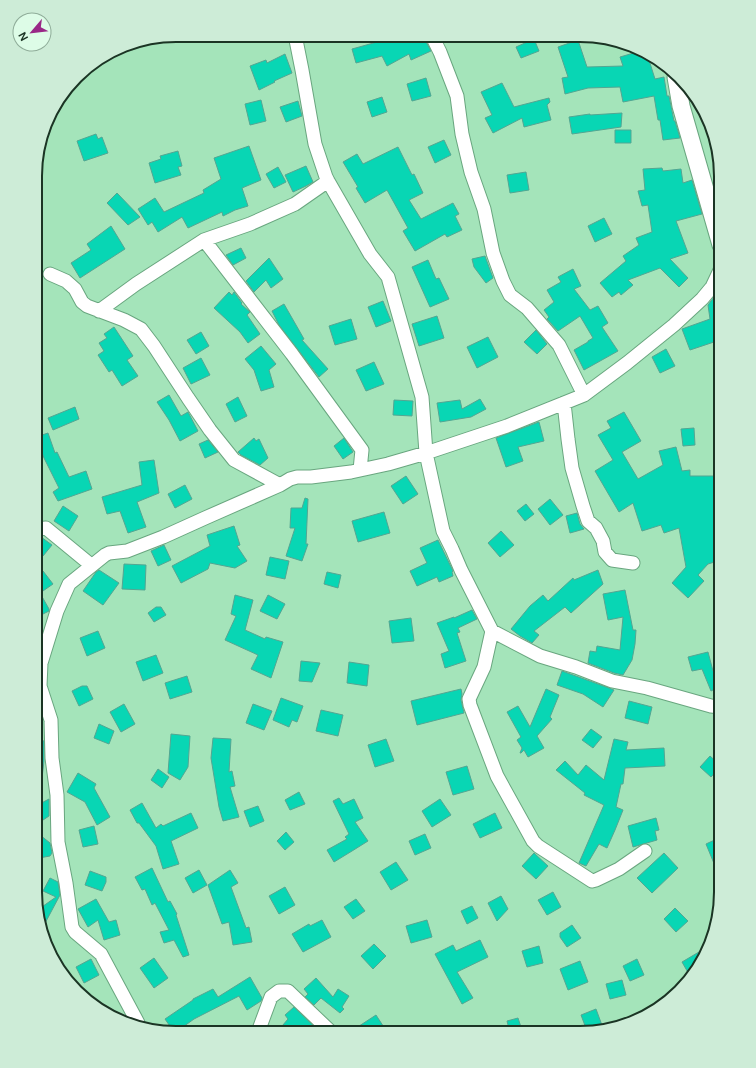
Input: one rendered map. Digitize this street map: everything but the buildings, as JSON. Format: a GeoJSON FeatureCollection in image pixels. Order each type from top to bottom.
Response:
{"type":"FeatureCollection","features":[{"type":"Feature","properties":{"kind":"street"},"geometry":{"type":"LineString","coordinates":[[296,42],[315,144],[326,177],[370,254],[388,277],[422,397],[426,453],[443,531],[460,570],[492,631],[540,656],[576,667],[612,681],[647,688],[714,706]]}},
{"type":"Feature","properties":{"kind":"street"},"geometry":{"type":"LineString","coordinates":[[435,42],[456,96],[462,134],[471,172],[484,209],[493,253],[503,281],[510,295],[527,308],[559,345],[584,395]]}},
{"type":"Feature","properties":{"kind":"street"},"geometry":{"type":"LineString","coordinates":[[677,84],[680,106],[714,221]]}},
{"type":"Feature","properties":{"kind":"street"},"geometry":{"type":"LineString","coordinates":[[99,311],[136,284],[204,240],[250,224],[294,204],[328,181]]}},
{"type":"Feature","properties":{"kind":"street"},"geometry":{"type":"LineString","coordinates":[[204,240],[292,354],[362,450],[360,470]]}},
{"type":"Feature","properties":{"kind":"street"},"geometry":{"type":"LineString","coordinates":[[50,274],[66,281],[75,289],[82,302],[87,306],[124,320],[141,329],[210,430],[234,460],[280,485]]}},
{"type":"Feature","properties":{"kind":"street"},"geometry":{"type":"LineString","coordinates":[[42,660],[57,611],[69,584],[105,555],[109,553],[127,551],[163,537],[280,485],[290,479],[360,470],[388,464],[507,426],[584,395],[674,325],[696,304],[712,287],[714,283]]}},
{"type":"Feature","properties":{"kind":"street"},"geometry":{"type":"LineString","coordinates":[[564,403],[572,468],[588,521],[596,528],[603,541],[605,552],[612,560],[633,563]]}},
{"type":"Feature","properties":{"kind":"street"},"geometry":{"type":"LineString","coordinates":[[42,528],[46,528],[91,566]]}},
{"type":"Feature","properties":{"kind":"street"},"geometry":{"type":"LineString","coordinates":[[492,631],[484,667],[470,699],[470,705],[497,776],[534,841],[538,846],[592,881],[619,868],[645,851]]}},
{"type":"Feature","properties":{"kind":"street"},"geometry":{"type":"LineString","coordinates":[[42,700],[51,720],[52,758],[57,795],[58,842],[66,883],[72,927],[75,932],[101,954],[136,1019]]}},
{"type":"Feature","properties":{"kind":"street"},"geometry":{"type":"LineString","coordinates":[[260,1026],[271,997],[279,991],[288,991],[325,1026]]}}]}
